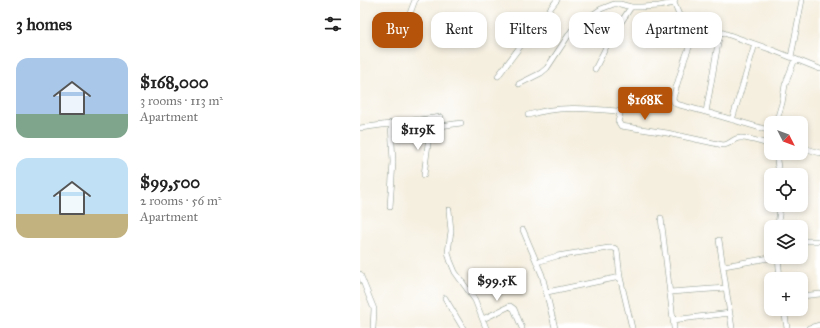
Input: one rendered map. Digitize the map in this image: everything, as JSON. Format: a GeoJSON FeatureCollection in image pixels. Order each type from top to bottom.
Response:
{"type":"FeatureCollection","features":[{"type":"Feature","properties":{"kind":"street"},"geometry":{"type":"LineString","coordinates":[[410,12],[415,0]]}},
{"type":"Feature","properties":{"kind":"street"},"geometry":{"type":"LineString","coordinates":[[498,76],[557,0]]}},
{"type":"Feature","properties":{"kind":"street"},"geometry":{"type":"LineString","coordinates":[[778,116],[793,58],[802,0]]}},
{"type":"Feature","properties":{"kind":"street"},"geometry":{"type":"LineString","coordinates":[[519,84],[547,68],[572,30],[582,21],[601,9],[614,4],[631,7],[660,6],[674,2],[678,12]]}},
{"type":"Feature","properties":{"kind":"street"},"geometry":{"type":"LineString","coordinates":[[595,69],[610,39],[631,7]]}},
{"type":"Feature","properties":{"kind":"street"},"geometry":{"type":"LineString","coordinates":[[722,33],[820,69]]}},
{"type":"Feature","properties":{"kind":"street"},"geometry":{"type":"LineString","coordinates":[[732,120],[755,44]]}},
{"type":"Feature","properties":{"kind":"street"},"geometry":{"type":"LineString","coordinates":[[689,48],[673,98],[674,102],[676,104],[764,129]]}},
{"type":"Feature","properties":{"kind":"street"},"geometry":{"type":"LineString","coordinates":[[706,112],[717,48]]}},
{"type":"Feature","properties":{"kind":"street"},"geometry":{"type":"LineString","coordinates":[[528,115],[550,110],[575,108],[616,110],[620,112],[618,121],[621,126],[666,133],[723,145],[728,144],[737,138],[764,143]]}},
{"type":"Feature","properties":{"kind":"street"},"geometry":{"type":"LineString","coordinates":[[360,128],[441,117]]}},
{"type":"Feature","properties":{"kind":"street"},"geometry":{"type":"LineString","coordinates":[[390,207],[393,162],[391,123]]}},
{"type":"Feature","properties":{"kind":"street"},"geometry":{"type":"LineString","coordinates":[[392,133],[461,123]]}},
{"type":"Feature","properties":{"kind":"street"},"geometry":{"type":"LineString","coordinates":[[424,175],[430,128]]}},
{"type":"Feature","properties":{"kind":"street"},"geometry":{"type":"LineString","coordinates":[[808,149],[820,153]]}},
{"type":"Feature","properties":{"kind":"street"},"geometry":{"type":"LineString","coordinates":[[449,210],[451,231],[448,252],[450,260],[455,272],[475,300],[486,328]]}},
{"type":"Feature","properties":{"kind":"street"},"geometry":{"type":"LineString","coordinates":[[661,218],[674,328]]}},
{"type":"Feature","properties":{"kind":"street"},"geometry":{"type":"LineString","coordinates":[[523,230],[537,262],[547,292],[555,328]]}},
{"type":"Feature","properties":{"kind":"street"},"geometry":{"type":"LineString","coordinates":[[719,240],[732,328]]}},
{"type":"Feature","properties":{"kind":"street"},"geometry":{"type":"LineString","coordinates":[[808,241],[820,241]]}},
{"type":"Feature","properties":{"kind":"street"},"geometry":{"type":"LineString","coordinates":[[537,262],[558,256],[614,248],[617,250],[620,277],[632,328]]}},
{"type":"Feature","properties":{"kind":"street"},"geometry":{"type":"LineString","coordinates":[[724,266],[764,259]]}},
{"type":"Feature","properties":{"kind":"street"},"geometry":{"type":"LineString","coordinates":[[360,274],[374,309],[373,328]]}},
{"type":"Feature","properties":{"kind":"street"},"geometry":{"type":"LineString","coordinates":[[547,292],[620,277]]}},
{"type":"Feature","properties":{"kind":"street"},"geometry":{"type":"LineString","coordinates":[[670,292],[726,288]]}},
{"type":"Feature","properties":{"kind":"street"},"geometry":{"type":"LineString","coordinates":[[808,295],[820,294]]}},
{"type":"Feature","properties":{"kind":"street"},"geometry":{"type":"LineString","coordinates":[[444,298],[463,328]]}},
{"type":"Feature","properties":{"kind":"street"},"geometry":{"type":"LineString","coordinates":[[483,319],[510,306],[514,309],[522,328]]}},
{"type":"Feature","properties":{"kind":"street"},"geometry":{"type":"LineString","coordinates":[[673,320],[730,313]]}},
{"type":"Feature","properties":{"kind":"street"},"geometry":{"type":"LineString","coordinates":[[785,316],[787,328]]}},
{"type":"Feature","properties":{"kind":"street"},"geometry":{"type":"LineString","coordinates":[[809,328],[820,325]]}}]}
